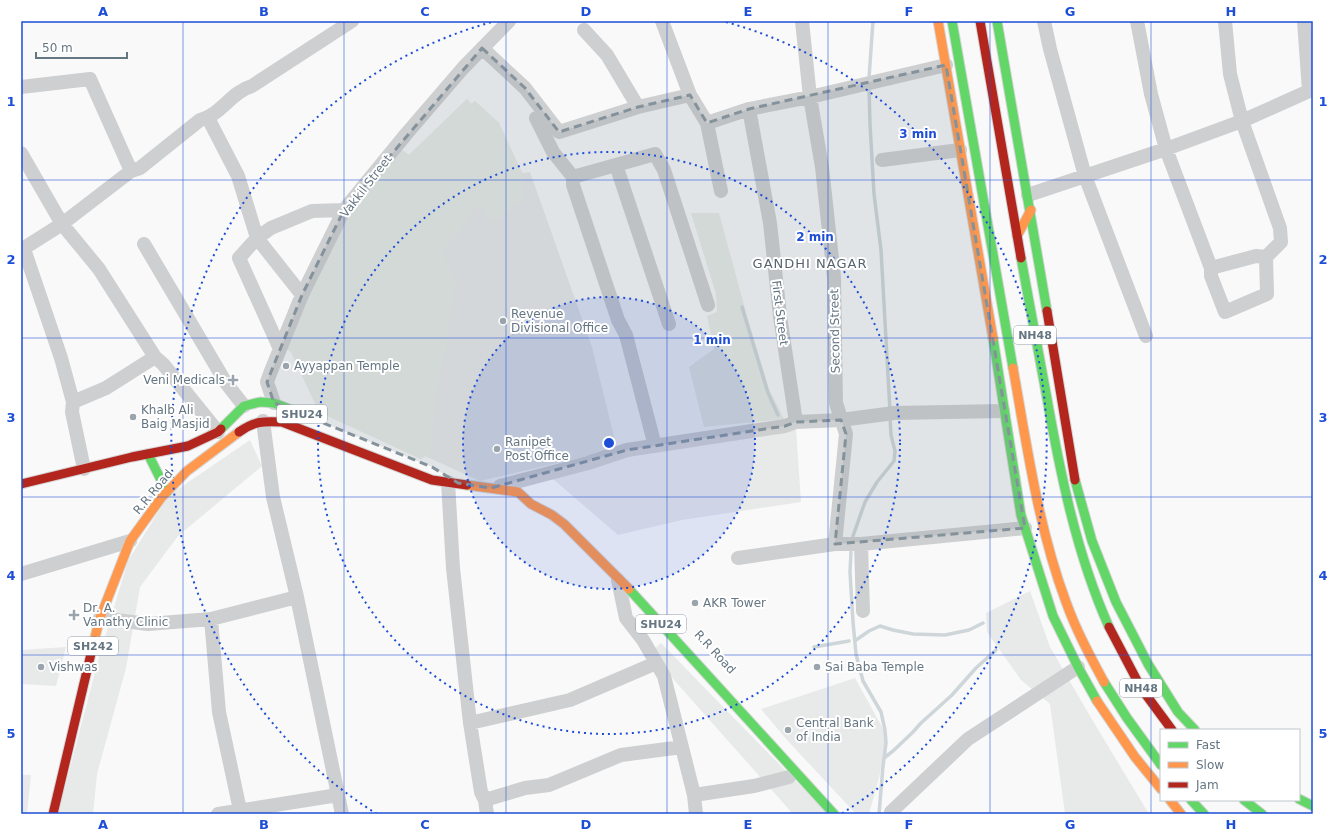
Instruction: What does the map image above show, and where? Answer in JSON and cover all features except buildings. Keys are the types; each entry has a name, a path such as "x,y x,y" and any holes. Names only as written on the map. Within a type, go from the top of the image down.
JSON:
{"main road":[{"path":"938,21 994,346 1003,411 1021,516 1053,616 1078,667 1103,711 1135,757 1160,788"},
{"name":"NH48","path":"952,21 1032,474 1047,540 1073,619 1105,684 1129,721 1160,764"},
{"name":"NH48","path":"980,21 1016,236 1058,458 1083,557 1094,592 1116,642 1142,688 1171,729"},
{"path":"997,21 1031,210 1076,478 1092,541 1116,602 1148,664 1178,712 1195,729"},
{"path":"1016,236 1031,210"},
{"name":"SHU24","path":"244,406 260,402 274,403 317,420"},
{"name":"R.R Road","path":"21,484 188,446 218,432 244,406"},
{"name":"R.R Road","path":"53,814 100,618 130,541 161,498 187,471 245,428 262,421 282,422 433,474 453,483 518,492 530,492"},
{"path":"148,454 167,492"},
{"name":"R.R Road","path":"518,492 531,504 552,515 564,524 620,573 777,738"},
{"path":"553,505 565,513"},
{"name":"R.R Road","path":"620,573 834,814"},
{"path":"1300,800 1313,806"},
{"path":"1171,801 1181,814"},
{"path":"1192,801 1204,814"},
{"path":"1245,801 1262,814"}],"street":[{"path":"84,469 72,412 73,402 61,358 22,250 62,224 131,171 140,168 200,120 208,118 244,88 252,86 352,21"},
{"name":"Vakkil Street","path":"274,403 267,382 302,295 344,210 463,68 509,21"},
{"path":"662,21 690,95 707,122 721,191"},
{"name":"Second Street","path":"802,21 810,97 822,167 834,277 836,403 846,434 836,544"},
{"path":"1044,21 1050,50 1085,176 1146,336"},
{"path":"1137,21 1151,94 1166,149 1211,268 1211,276 1225,312 1267,294 1266,257 1281,242 1280,228 1242,121 1230,74 1226,21"},
{"path":"1028,195 1166,149 1242,121 1309,91 1304,21"},
{"path":"584,30 607,55 638,107"},
{"path":"482,48 525,88 559,132 638,107 690,95"},
{"path":"707,122 749,109 810,97 946,65"},
{"path":"21,87 90,79 131,171"},
{"name":"First Street","path":"749,109 770,223 780,316 796,422"},
{"path":"208,118 238,176 257,238 302,295"},
{"path":"536,118 553,152 573,177 573,185 618,320 626,335 655,446"},
{"path":"882,160 960,150"},
{"path":"21,153 62,224 99,269 155,357 163,364 218,432"},
{"path":"573,177 655,154 664,170 708,305"},
{"path":"616,165 669,324"},
{"path":"280,349 239,258 257,238 271,228 312,211 344,210"},
{"path":"144,244 226,383 244,406"},
{"path":"1211,268 1256,256 1266,257"},
{"path":"73,402 106,388 155,357"},
{"path":"491,488 588,463 627,450 785,426 796,422 841,420 887,413 1003,411"},
{"path":"262,421 273,497 296,597 342,814"},
{"path":"453,483 453,568 470,723 481,792 486,807 525,788 548,785 621,755 682,746"},
{"path":"738,558 836,544 861,544 1025,528"},
{"path":"21,574 130,541"},
{"path":"861,544 863,611"},
{"path":"620,573 626,618 643,640 664,676 694,795 696,814"},
{"path":"100,618 148,624 211,619 296,597"},
{"path":"211,619 219,712 240,810"},
{"path":"470,723 570,700 656,663"},
{"path":"892,814 891,812 968,739 1078,667"},
{"path":"694,795 754,786 789,777"},
{"path":"218,814 338,795"}],"highlighted area":[{"path":"482,48 525,88 559,132 638,107 690,95 707,123 749,109 946,65 1025,528 835,544 846,434 841,420 796,422 785,426 627,450 491,488 458,483 432,467 274,403 267,382 302,295 344,210"}],"shaded area":[{"path":"467,99 471,104 475,101 499,123 522,173 530,172 592,347 617,449 480,481 425,456 421,459 319,412 291,352 282,347 402,150 409,155"},
{"path":"467,99 471,104 475,101 499,123 522,173 524,200 494,222 479,205 443,251 456,284 435,405 432,444 429,458 425,456 421,459 319,412 291,352 282,347 357,198 402,150 409,155"},
{"path":"691,213 719,213 747,316 769,389 784,419 704,427 689,367 714,349 707,316 717,312 716,294"},
{"path":"796,428 801,502 682,520 618,535 553,479 630,453"},
{"path":"250,440 262,466 178,536 140,587 126,668 97,774 93,814 58,814 99,657 128,561 168,496"},
{"path":"1030,591 1050,647 1149,814 1065,814 1050,704 1021,680 987,632 986,613"},
{"path":"661,643 828,814 793,814 674,680 652,651"},
{"name":"Vishwas","path":"66,647 56,686 21,684 21,650"},
{"path":"855,678 887,736 879,778 869,814 856,814 787,740 761,709"},
{"path":"21,775 31,775 27,814 21,814"}],"waterway":[{"path":"869,78 873,21"},
{"path":"869,88 874,194 881,250 890,411"},
{"path":"742,307 768,393 778,415"},
{"path":"853,536 865,502 877,482 894,461 895,451 891,435 890,417"},
{"path":"851,552 850,572 856,654 863,681 881,712 885,730 886,743 879,814"},
{"path":"856,640 869,631 880,626 913,634 945,635 969,630 983,623"},
{"path":"814,647 849,641"},
{"path":"884,758 952,695 976,668 996,650"}],"traffic: fast":[{"path":"952,21 1013,368"},
{"path":"997,21 1047,311"},
{"path":"1021,258 1057,452 1070,512 1087,570 1109,627"},
{"path":"993,338 1021,515 1053,616 1078,667 1097,701"},
{"path":"221,429 244,406 260,402 274,403 312,418"},
{"path":"148,454 167,492"},
{"path":"1075,480 1092,541 1116,602 1148,664 1178,712 1194,729"},
{"path":"629,589 834,814"},
{"path":"1104,682 1127,718 1160,764"},
{"path":"1300,800 1313,806"},
{"path":"1192,801 1204,814"},
{"path":"1245,801 1262,814"}],"traffic: slow":[{"path":"938,21 993,338"},
{"path":"1017,236 1031,210"},
{"path":"1013,368 1034,486 1056,574 1070,612 1104,682"},
{"path":"94,641 100,618 130,541 161,498 187,471 239,432"},
{"path":"467,485 518,492 531,504 552,515 564,524 629,589"},
{"path":"1097,701 1135,757 1160,788"},
{"path":"1171,801 1181,814"}],"traffic: jam":[{"path":"980,21 1021,258"},
{"path":"1047,311 1075,480"},
{"path":"239,432 244,428 259,422 282,422 432,480 467,485"},
{"path":"21,484 132,457 188,446 218,432 221,429"},
{"path":"1109,627 1141,688 1171,729"},
{"path":"53,814 94,641"}],"place":[{"name":"Revenue Divisional Office","path":"503,321"},
{"name":"Ayyappan Temple","path":"286,366"},
{"name":"Veni Medicals","path":"233,380"},
{"name":"Khalb Ali Baig Masjid","path":"133,417"},
{"name":"Ranipet Post Office","path":"497,449"},
{"name":"AKR Tower","path":"695,603"},
{"name":"Dr. A. Vanathy Clinic","path":"74,615"},
{"name":"Vishwas","path":"41,667"},
{"name":"Sai Baba Temple","path":"817,667"},
{"name":"Central Bank of India","path":"788,730"}],"district":[{"name":"GANDHI NAGAR","path":"810,263"}]}
